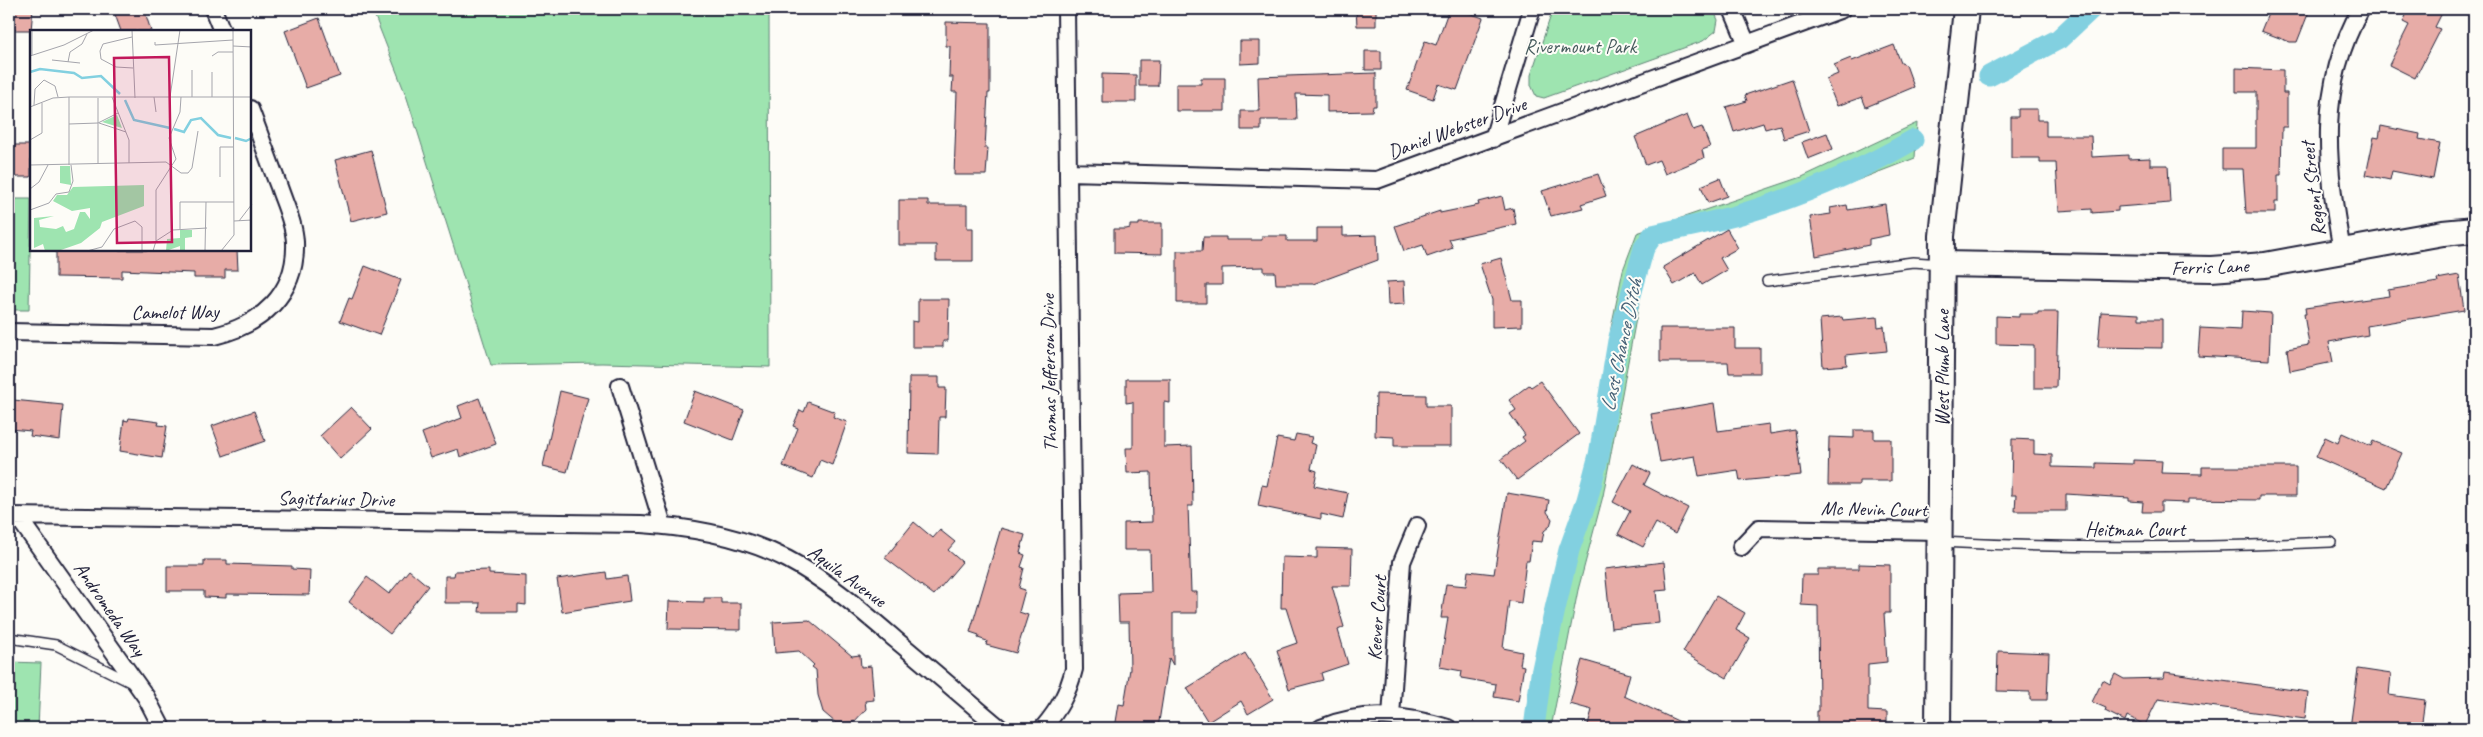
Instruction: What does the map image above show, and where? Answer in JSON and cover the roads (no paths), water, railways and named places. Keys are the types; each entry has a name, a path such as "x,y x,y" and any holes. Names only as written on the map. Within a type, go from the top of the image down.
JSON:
{"main road":[{"name":"West Plumb Lane","path":"1938,728 1942,264 1948,171 1966,9"},
{"name":"Ferris Lane","path":"1942,264 2211,269 2265,265 2442,233 2474,230"}],"street":[{"path":"213,9 222,30"},
{"name":"Thomas Jefferson Drive","path":"1043,728 1059,708 1068,690 1074,669 1066,9"},
{"path":"1492,139 1532,9"},
{"path":"1732,9 1747,44"},
{"name":"Daniel Webster Drive","path":"1068,172 1377,180 1842,9"},
{"name":"Regent Street","path":"2342,251 2328,166 2328,129 2332,92 2342,54 2361,9"},
{"name":"Camelot Way","path":"9,332 214,336 240,329 253,323 268,311 280,296 289,279 294,261 295,241 291,220 251,112"},
{"path":"620,386 663,525"},
{"name":"Sagittarius Drive","path":"14,516 663,525"},
{"name":"Andromeda Way","path":"14,516 137,685 162,728"},
{"name":"Aquila Avenue","path":"663,525 706,531 746,542 786,559 818,577 850,600 1000,728"},
{"name":"Keever Court","path":"1391,716 1402,562 1417,526"},
{"name":"Mc Nevin Court","path":"1741,547 1759,528 1940,536"},
{"path":"1321,728 1362,717 1391,716 1422,720 1448,728"}],"lane":[{"path":"1767,281 1914,262 1942,264"},
{"name":"Heitman Court","path":"1940,536 2020,546 2160,547 2331,542"},
{"path":"9,638 56,645 137,685"}],"waterway":[{"name":"Last Chance Ditch","path":"1989,76 2059,39 2091,9"},
{"name":"Last Chance Ditch","path":"1534,728 1541,674 1555,609 1569,550 1587,500 1599,455 1618,341 1644,248 1653,235 1727,218 1783,200 1850,173 1913,140"}],"park label":[{"name":"Rivermount Park","path":"1580,46"}]}
